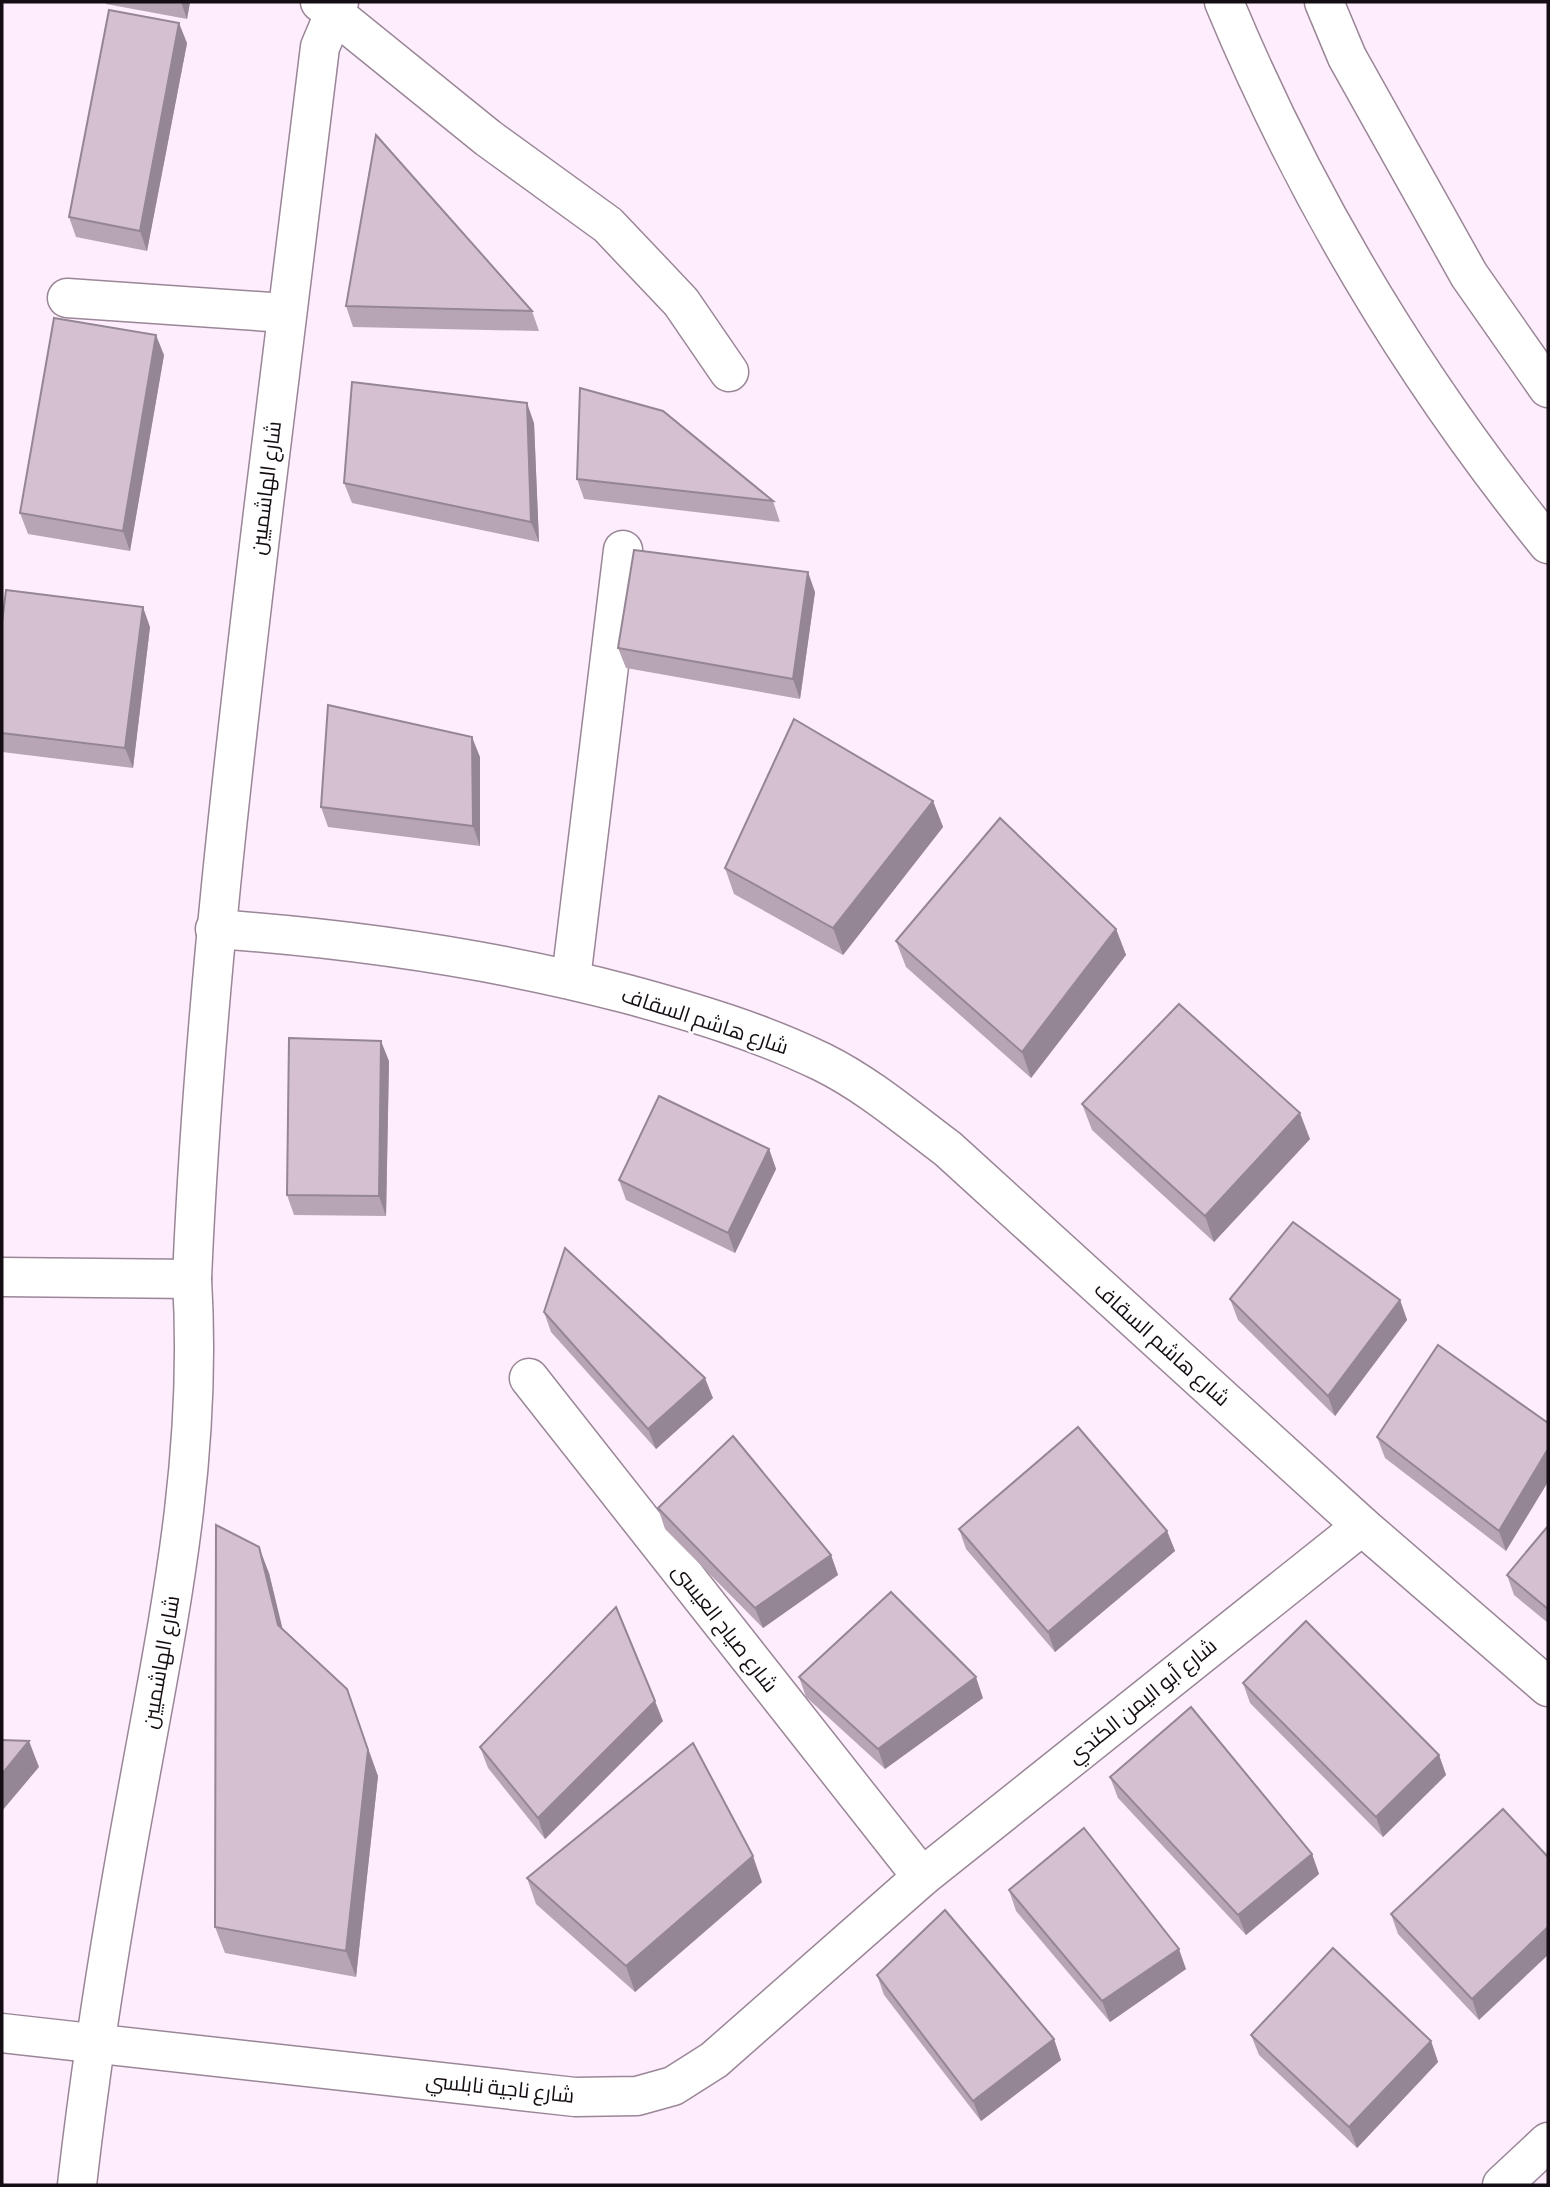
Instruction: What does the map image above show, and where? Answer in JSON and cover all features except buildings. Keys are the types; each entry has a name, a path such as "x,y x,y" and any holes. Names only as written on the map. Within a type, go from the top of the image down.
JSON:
{"main road":[{"path":"1224,2 1259,85 1339,237 1435,393 1548,544"},
{"path":"1324,2 1347,57 1462,264 1548,388"},
{"path":"325,4 488,138 608,225 681,302 729,372"},
{"name":"شارع الهاشميين","path":"215,929 285,313 325,4"},
{"path":"67,298 285,313"},
{"path":"571,979 623,550"},
{"path":"2,1277 192,1279 198,1148 215,929"},
{"name":"شارع هاشم السقاف","path":"215,929 394,945 571,979 687,1010 757,1034 824,1063 884,1101 948,1149 1362,1526 1548,1687"},
{"name":"شارع الهاشميين","path":"77,2185 93,2042 188,1496 195,1395 192,1279"},
{"name":"شارع صياح العيسى","path":"529,1378 922,1877"},
{"name":"شارع أبو اليمن الكندي","path":"922,1877 1362,1526"},
{"name":"شارع ناجية نابلسي","path":"2,2033 543,2094 606,2098 637,2096 673,2086 713,2060 922,1877"},
{"path":"1502,2185 1542,2159"}]}
